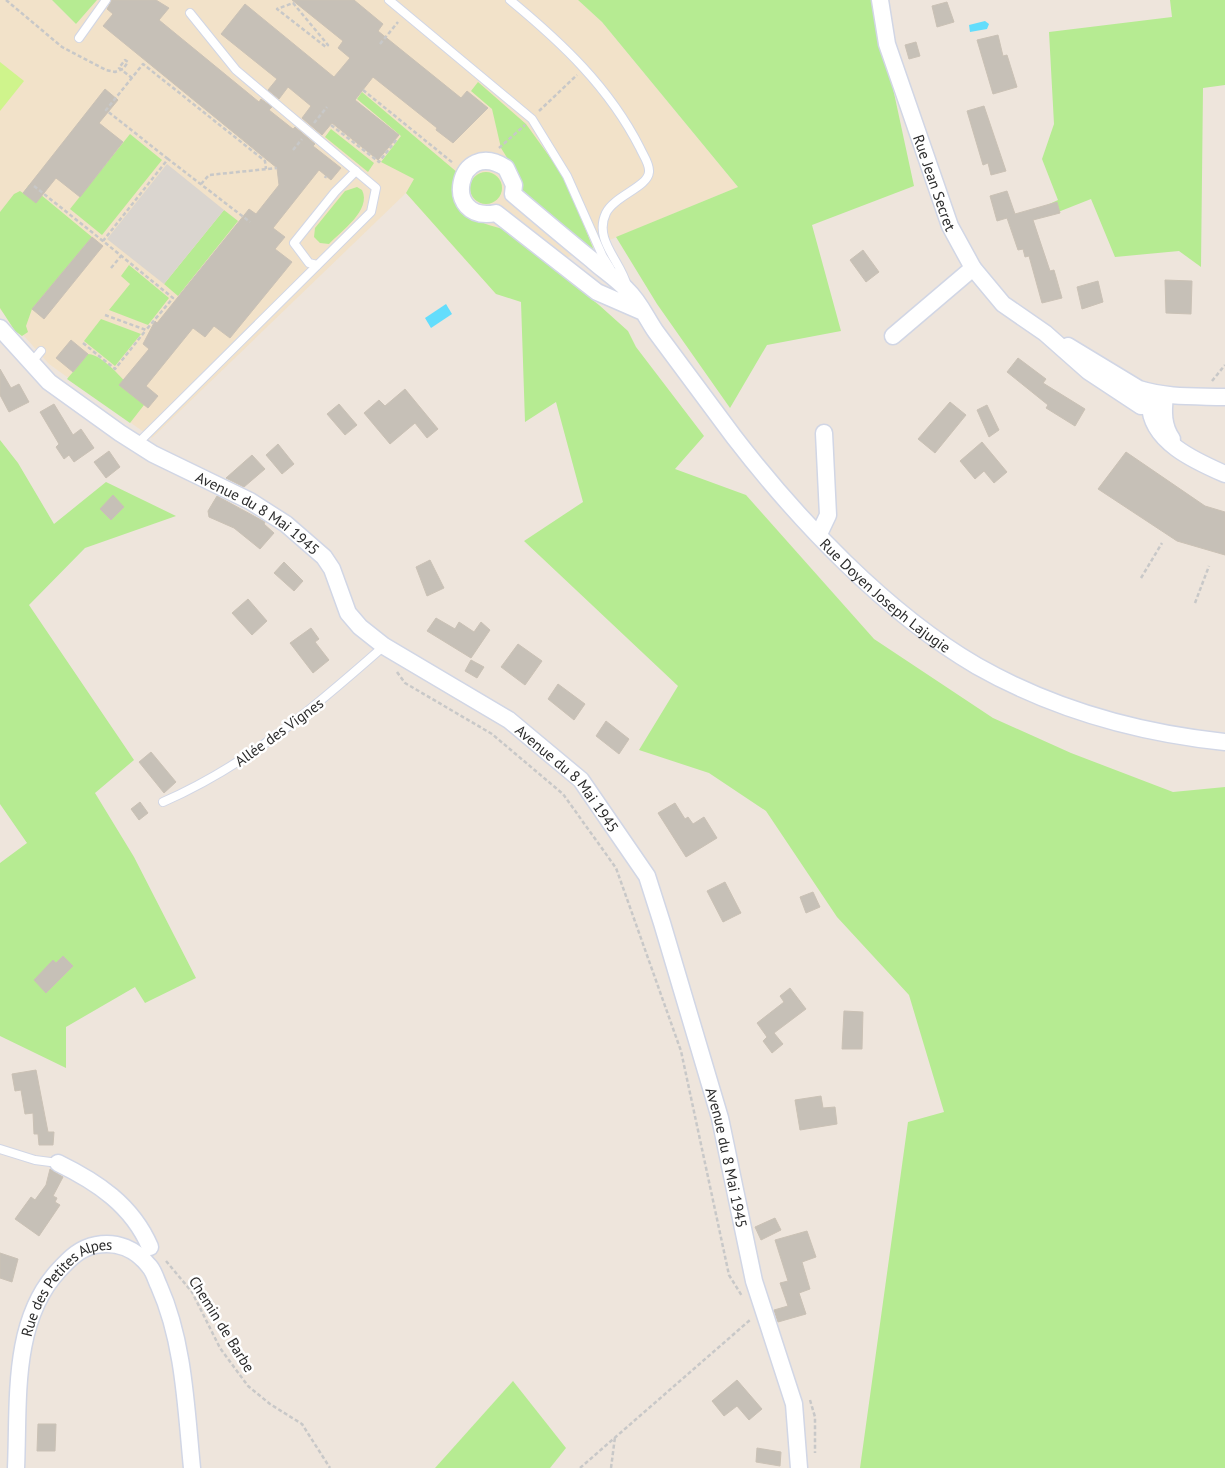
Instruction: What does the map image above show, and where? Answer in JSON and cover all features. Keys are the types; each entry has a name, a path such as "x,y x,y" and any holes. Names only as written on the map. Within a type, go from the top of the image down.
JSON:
{"street":[{"name":"Rue Jean Secret","path":"880,0 890,54 950,226 973,268 1004,304 1045,334 1095,360 1157,400 1208,396 1225,397"},
{"name":"Rue Doyen Joseph Lajugie","path":"465,173 479,162 489,161 506,168 511,176 513,194 628,290 735,438 789,502 891,604 942,643 986,670 1049,700 1086,714 1165,734 1225,742"},
{"path":"465,173 460,189 466,204 472,210 488,214 496,213 597,292 643,312"},
{"path":"893,336 973,268"},
{"name":"Avenue du 8 Mai 1945","path":"0,328 36,357 49,382 72,400 153,454 257,504 310,542 332,569 348,613 360,627 384,646 509,720 581,780 647,876 709,1074 754,1281 794,1404 799,1468"},
{"path":"1157,400 1163,409 1166,431 1179,449 1201,464 1225,474"},
{"path":"819,534 828,515 824,433"},
{"path":"58,1164 90,1179 119,1202 144,1233 150,1247"},
{"name":"Rue des Petites Alpes","path":"16,1468 22,1351 29,1318 53,1276 70,1258 86,1247 105,1244 122,1246 135,1253 150,1267 167,1304 177,1340 192,1468"}],"lane":[{"path":"79,38 106,0"},
{"path":"389,0 532,119 567,176 603,257 628,290"},
{"path":"510,0 585,68 627,124 648,165 650,173 645,181 613,203 603,223 603,236 610,253 624,275 628,290"},
{"path":"138,443 371,212 376,188 236,70 190,13"},
{"path":"317,265 308,263 294,243 335,192 356,172"},
{"name":"Allée des Vignes","path":"163,802 194,788 243,761 314,708 384,646"},
{"path":"0,1149 35,1160 58,1164"}],"path":[{"path":"6,0 62,47 106,70 115,72 123,69 128,62 125,60 119,68 126,74 132,78"},
{"path":"293,3 325,44 328,45 326,47 277,9 293,3"},
{"path":"380,44 394,26"},
{"path":"250,222 106,110 143,64 265,161 266,169"},
{"path":"501,148 585,68"},
{"path":"363,90 465,173"},
{"path":"313,125 327,107"},
{"path":"331,125 379,162 398,139"},
{"path":"293,150 304,136"},
{"path":"103,241 168,159"},
{"path":"201,185 209,175 277,168"},
{"path":"34,186 174,298 115,369 82,343"},
{"path":"111,268 121,256"},
{"path":"105,315 146,330"},
{"path":"1208,396 1209,384 1225,365"},
{"path":"1141,578 1162,543"},
{"path":"1195,603 1209,566"},
{"path":"384,646 382,650 384,656 405,683 492,734 562,794 616,868 681,1051 729,1275 741,1296 762,1309 580,1468"},
{"name":"Chemin de Barbe","path":"150,1247 165,1260 192,1292 220,1348 248,1386 270,1404 302,1424 330,1468"},
{"path":"611,1468 615,1438"}],"shaded area":[{"path":"0,0 52,0 76,24 97,0 578,0 602,22 738,187 532,272 496,294 406,193 152,438 49,364 0,309"},
{"path":"167,164 224,210 164,284 107,239"}],"green space":[{"path":"52,0 97,0 76,24"},
{"path":"578,0 874,0 914,186 812,225 841,331 767,345 730,408 657,304 616,237 738,187 602,22"},
{"path":"1170,0 1225,0 1225,85 1203,88 1201,267 1179,251 1115,257 1091,199 1048,216 1045,206 1058,200 1042,159 1054,124 1049,32 1172,17"},
{"path":"0,62 24,81 0,111"},
{"path":"478,82 526,124 565,178 595,253 522,191 516,172 501,148 492,109 471,91"},
{"path":"362,92 458,173 454,185 455,196 458,205 464,212 472,218 503,229 599,305 628,331 636,347 704,436 675,469 746,495 874,639 993,718 1071,753 1173,792 1225,787 1225,1468 860,1468 908,1122 944,1112 909,995 837,917 766,811 709,773 639,750 678,686 524,541 583,502 556,402 525,422 521,302 496,294 406,193 414,179 381,162 401,136 357,99"},
{"path":"331,129 374,163 368,172 325,137"},
{"path":"130,134 162,160 102,235 70,209"},
{"path":"486,172 492,173 497,177 501,182 501,194 497,199 492,203 486,204 480,203 475,199 471,194 470,188 471,182 475,177 480,173"},
{"path":"29,185 92,237 32,309 26,326 28,332 22,336 15,331 0,308 0,212 14,194 20,191 23,193"},
{"path":"357,187 362,190 364,198 363,205 354,220 329,244 320,243 314,237 315,228 345,191"},
{"path":"224,210 238,221 178,296 164,284"},
{"path":"129,265 169,298 148,325 109,310 130,284 121,276"},
{"path":"101,319 141,334 115,366 84,341"},
{"path":"88,354 103,360 111,367 144,405 130,423 67,379"},
{"path":"0,440 18,463 54,524 106,482 176,516 85,548 29,605 134,760 95,793 134,857 196,978 145,1003 135,987 66,1027 66,1068 0,1036 0,863 27,843 0,804"},
{"path":"513,1381 566,1448 550,1468 435,1468"}],"water":[{"path":"985,21 989,24 987,29 970,32 969,25"},
{"path":"446,304 452,314 431,328 425,318"}],"building":[{"path":"112,0 156,0 169,8 159,20 259,102 261,99 272,107 269,110 293,129 295,127 315,144 313,146 341,168 331,180 319,170 273,228 285,237 275,249 292,262 284,272 230,338 214,326 205,337 193,328 146,386 158,396 148,408 119,385 149,349 143,344 155,321 157,323 249,209 256,214 279,185 277,168 103,26 113,14 107,9"},
{"path":"292,0 354,0 383,24 378,31 461,98 467,91 488,108 453,143 373,77 355,100 399,135 378,160 332,123 322,135 302,118 311,106 288,87 279,99 268,90 277,79 221,34 245,4 334,77 350,58 338,48 343,41"},
{"path":"947,2 954,22 937,27 932,6"},
{"path":"998,35 1003,56 1007,55 1017,87 993,94 977,40"},
{"path":"916,42 920,56 909,59 905,45"},
{"path":"105,89 118,100 99,123 123,142 80,197 56,178 36,203 23,193"},
{"path":"984,106 1006,171 991,175 988,163 983,165 967,111"},
{"path":"1007,191 1015,214 1057,202 1060,213 1033,220 1050,271 1054,270 1062,298 1042,303 1029,256 1025,257 1023,249 1018,250 1007,218 997,221 990,196"},
{"path":"92,237 103,246 44,319 32,309"},
{"path":"863,250 879,272 866,282 850,260"},
{"path":"1165,280 1192,281 1191,314 1166,313"},
{"path":"1098,281 1103,302 1082,309 1077,287"},
{"path":"71,340 88,354 73,372 56,358"},
{"path":"1018,358 1046,379 1043,383 1085,409 1075,426 1046,408 1048,405 1007,372"},
{"path":"0,369 11,388 19,384 29,402 9,412 0,395"},
{"path":"405,389 438,429 427,438 415,423 390,444 364,413 379,400 385,406"},
{"path":"950,402 966,415 935,453 918,439"},
{"path":"54,404 73,435 81,429 94,448 74,462 69,455 64,459 56,447 59,444 40,412"},
{"path":"339,404 357,425 345,435 327,414"},
{"path":"987,405 999,430 989,437 977,410"},
{"path":"982,442 1007,472 994,483 984,471 975,479 960,461"},
{"path":"278,444 294,464 282,474 266,455"},
{"path":"109,451 120,467 106,478 94,462"},
{"path":"1126,452 1205,506 1225,512 1225,555 1177,541 1098,489"},
{"path":"252,455 265,469 244,487 226,478"},
{"path":"113,495 124,507 111,520 100,509"},
{"path":"217,496 265,522 264,524 274,533 260,549 234,528 209,517 208,511"},
{"path":"430,560 444,588 427,596 416,567"},
{"path":"284,562 303,581 294,591 274,573"},
{"path":"248,599 267,621 252,635 232,613"},
{"path":"436,618 455,629 459,622 474,632 481,622 490,630 471,658 427,631"},
{"path":"311,628 319,639 315,642 329,660 313,673 290,643"},
{"path":"518,644 542,661 525,685 501,667"},
{"path":"471,660 484,667 477,678 465,671"},
{"path":"558,684 585,704 574,720 548,699"},
{"path":"606,721 629,739 619,754 596,736"},
{"path":"151,752 176,782 164,793 139,762"},
{"path":"140,802 148,813 139,820 131,809"},
{"path":"675,803 685,819 688,817 693,824 704,817 717,838 686,857 658,813"},
{"path":"725,882 741,913 723,922 707,891"},
{"path":"813,892 820,907 806,913 800,897"},
{"path":"63,956 73,966 46,993 34,980 53,960 56,963"},
{"path":"790,988 806,1009 774,1033 783,1044 772,1053 763,1041 767,1037 757,1023 784,1002 780,996"},
{"path":"844,1011 863,1012 862,1049 842,1049"},
{"path":"36,1070 48,1132 54,1132 53,1145 39,1145 38,1134 34,1134 33,1113 25,1114 21,1090 15,1091 12,1074"},
{"path":"821,1096 823,1108 835,1107 837,1124 800,1130 795,1100"},
{"path":"50,1169 63,1177 53,1196 57,1198 55,1202 60,1205 39,1236 15,1219 31,1197 35,1200 46,1185"},
{"path":"775,1218 781,1230 761,1240 755,1227"},
{"path":"807,1231 816,1257 802,1262 810,1289 799,1293 806,1314 778,1322 774,1310 788,1306 780,1283 788,1281 775,1240"},
{"path":"0,1253 18,1259 12,1282 0,1278"},
{"path":"737,1380 762,1409 749,1420 737,1406 724,1416 712,1401"},
{"path":"38,1424 56,1424 55,1451 37,1451"},
{"path":"757,1448 781,1452 780,1466 756,1462"}]}
